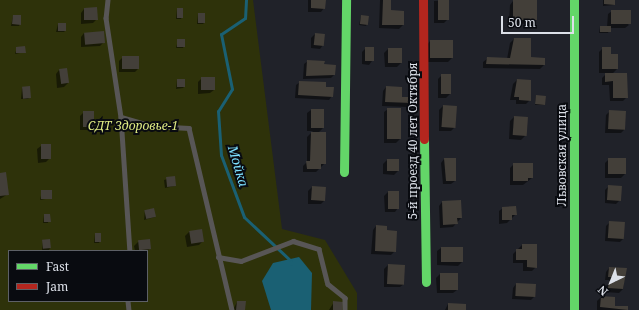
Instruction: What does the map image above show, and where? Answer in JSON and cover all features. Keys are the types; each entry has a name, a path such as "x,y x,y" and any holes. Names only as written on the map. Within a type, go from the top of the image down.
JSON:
{"street":[{"path":"344,172 346,0"},
{"name":"5-й проезд 40 лет Октября","path":"424,0 426,282"},
{"name":"Львовская улица","path":"574,0 574,310"}],"lane":[{"path":"108,0 106,18 121,117 130,250"},
{"path":"121,117 153,126 189,128 218,256 232,310"},
{"path":"218,256 241,261 293,241 319,249 328,284 345,298 344,310"}],"green space":[{"name":"СДТ Здоровье-1","path":"0,0 253,0 282,229 325,240 357,293 357,310 0,310"}],"water":[{"path":"299,257 312,273 311,310 271,310 262,281 273,263"}],"building":[{"path":"311,0 326,0 325,9 311,8"},
{"path":"383,0 391,0 391,10 404,11 404,25 382,25"},
{"path":"438,0 449,0 449,20 438,20"},
{"path":"513,0 537,0 537,20 513,20"},
{"path":"604,0 615,0 615,5 604,4"},
{"path":"97,7 98,20 84,20 84,8"},
{"path":"177,8 183,8 183,18 177,18"},
{"path":"611,10 631,10 631,24 611,24"},
{"path":"198,13 205,13 205,23 198,23"},
{"path":"13,15 21,15 21,25 12,24"},
{"path":"361,15 369,16 368,25 360,24"},
{"path":"58,23 66,23 66,31 58,31"},
{"path":"600,26 611,26 611,32 600,32"},
{"path":"104,31 105,43 85,45 84,33"},
{"path":"315,33 325,34 324,46 314,45"},
{"path":"514,38 531,38 531,57 545,58 545,65 486,64 487,57 510,58"},
{"path":"177,39 185,39 185,47 177,47"},
{"path":"430,40 453,40 453,58 430,58"},
{"path":"25,46 26,53 16,53 16,47"},
{"path":"365,47 374,47 374,61 365,61"},
{"path":"602,47 611,47 611,54 618,54 618,69 602,69"},
{"path":"388,48 402,48 402,63 388,63"},
{"path":"122,56 139,56 139,69 122,69"},
{"path":"307,60 325,61 324,64 336,65 335,75 306,76"},
{"path":"67,68 69,83 61,84 59,69"},
{"path":"605,73 627,73 628,98 613,98 613,81 605,82"},
{"path":"441,74 451,74 451,94 441,94"},
{"path":"201,77 215,77 215,90 201,90"},
{"path":"177,79 185,79 185,87 177,87"},
{"path":"517,79 531,80 531,101 519,100 519,97 514,97"},
{"path":"299,81 326,82 326,87 334,87 333,97 298,95"},
{"path":"30,86 31,98 23,99 22,87"},
{"path":"386,86 402,87 402,97 412,97 412,103 385,102"},
{"path":"536,95 546,96 545,105 535,104"},
{"path":"443,105 457,106 455,128 441,127"},
{"path":"387,108 401,108 401,139 387,139"},
{"path":"311,109 324,109 324,128 311,128"},
{"path":"609,110 626,111 625,130 608,129"},
{"path":"83,111 94,111 94,127 83,127"},
{"path":"514,116 528,117 527,136 513,135"},
{"path":"311,132 326,132 326,164 321,164 321,169 307,169 306,161 310,161"},
{"path":"41,144 51,144 51,159 41,159"},
{"path":"444,158 456,158 456,181 446,181"},
{"path":"608,158 626,158 626,174 608,174"},
{"path":"387,159 399,159 399,171 387,171"},
{"path":"513,163 533,163 533,178 528,178 528,181 513,181"},
{"path":"6,172 9,195 0,196 0,173"},
{"path":"175,176 176,186 167,187 166,177"},
{"path":"608,185 622,186 621,201 607,200"},
{"path":"312,186 326,187 325,201 311,200"},
{"path":"41,190 52,190 52,199 41,199"},
{"path":"388,191 399,191 399,209 388,209"},
{"path":"461,200 462,218 457,218 458,224 443,225 442,201"},
{"path":"516,206 517,215 512,215 512,220 502,220 502,207"},
{"path":"154,208 156,217 146,219 144,210"},
{"path":"44,214 50,214 51,222 44,222"},
{"path":"609,221 625,222 624,239 608,238"},
{"path":"376,225 387,226 387,230 397,231 396,252 375,251"},
{"path":"202,229 204,242 191,244 189,231"},
{"path":"95,233 101,233 101,242 95,242"},
{"path":"50,239 51,248 43,249 42,240"},
{"path":"150,239 151,249 139,250 138,240"},
{"path":"522,244 537,244 537,268 527,267 527,260 516,260 516,249 522,249"},
{"path":"441,247 463,247 463,262 441,262"},
{"path":"388,264 405,265 404,285 387,284"},
{"path":"609,267 627,268 623,289 608,288 609,281 616,282 616,277 608,277"},
{"path":"440,273 458,273 458,290 440,290"},
{"path":"516,283 536,284 535,297 515,296"},
{"path":"601,296 615,297 615,306 628,306 628,310 600,307"},
{"path":"237,301 246,301 245,310 236,310"},
{"path":"333,301 343,302 342,310 333,310"},
{"path":"448,303 466,304 466,310 448,310"}],"waterway":[{"name":"Мойка","path":"246,0 245,18 221,34 232,89 218,111 221,155 244,217 291,261 291,264"}],"traffic: fast":[{"path":"344,172 346,0"},
{"path":"574,0 574,310"},
{"path":"424,139 426,282"}],"traffic: jam":[{"path":"423,0 424,139"}]}
